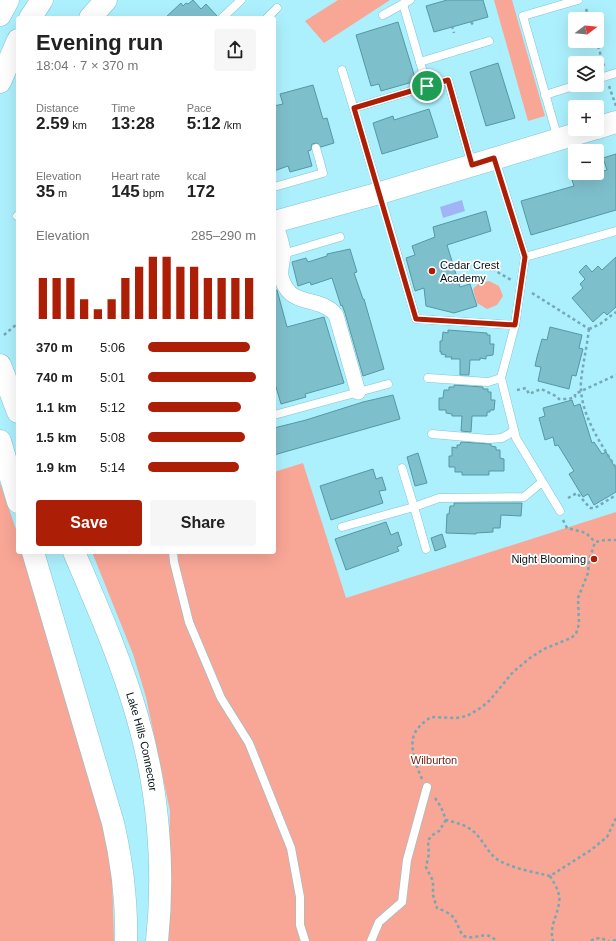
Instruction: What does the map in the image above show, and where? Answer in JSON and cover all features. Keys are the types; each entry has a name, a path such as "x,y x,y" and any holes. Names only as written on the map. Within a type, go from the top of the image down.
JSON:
{"main road":[{"path":"0,15 8,0"},
{"path":"31,16 42,0"},
{"path":"92,16 106,0"},
{"path":"0,82 16,45"},
{"path":"604,126 616,122"},
{"path":"276,220 380,193 571,136"},
{"path":"0,365 16,407"},
{"path":"0,441 16,495"},
{"path":"34,554 113,823 120,855 124,885 127,921 126,941"},
{"name":"Lake Hills Connector","path":"75,554 120,665 138,717 149,767 159,848 160,882 157,941"}],"street":[{"path":"276,228 283,254 280,269 282,280 286,289 293,296 331,309 336,316 358,392"}],"lane":[{"path":"224,16 241,0"},
{"path":"558,140 523,16 578,0"},
{"path":"383,15 406,2 427,86"},
{"path":"269,16 277,8"},
{"path":"420,62 489,41"},
{"path":"342,70 380,193 416,319 515,325"},
{"path":"604,77 616,73"},
{"path":"354,108 448,80 472,165"},
{"path":"545,95 568,88"},
{"path":"276,186 323,173 316,148"},
{"path":"494,158 525,257 515,325 501,378 516,438 560,511"},
{"path":"525,257 616,231"},
{"path":"283,254 340,237"},
{"path":"428,378 488,382 501,378"},
{"path":"276,414 388,384"},
{"path":"432,434 489,439 502,438 514,432"},
{"path":"402,468 426,549"},
{"path":"342,527 414,507 439,498 524,497 542,482"},
{"path":"173,554 189,622 221,698 249,743 291,848 300,897 300,925 305,941"},
{"path":"371,941 379,922 402,902 407,860 427,787"}],"path":[{"path":"586,8 587,12"},
{"path":"471,22 474,26"},
{"path":"452,26 454,33"},
{"path":"609,85 616,107"},
{"path":"482,264 513,281"},
{"path":"532,293 589,329"},
{"path":"589,329 600,324 616,312"},
{"path":"4,335 16,325"},
{"path":"589,329 581,382 586,411 591,426 616,468"},
{"path":"517,390 526,388 529,394 541,389 563,400 575,397 575,394 582,390 616,375"},
{"path":"568,498 578,493 590,508 595,508 616,495"},
{"path":"560,511 567,528 586,533 595,542"},
{"path":"595,542 616,540"},
{"path":"446,820 441,807 427,787 418,770 412,743 413,736 419,727 431,717 467,716 482,707 490,700 513,672 530,658 544,649 571,638 576,634 579,624 578,598 588,573 589,561 595,542"},
{"path":"550,876 591,850 607,837 616,818"},
{"path":"446,820 466,825 477,835 489,852 499,861 550,876 558,890 560,902 552,923 551,934 553,941"},
{"path":"446,820 439,831 431,836 428,841 429,854 426,867 433,881 433,895 437,908 453,916 463,936 470,939 488,935 496,941"},
{"path":"592,941 593,939 599,938 609,941"}],"green space":[{"path":"338,0 390,0 324,43 305,21"},
{"path":"494,0 512,0 545,116 528,121"},
{"path":"489,281 499,286 503,296 497,305 487,309 477,303 473,289 479,283"},
{"name":"Wilburton","path":"303,463 346,598 616,512 616,941 164,941 167,909 170,811 146,697 133,654 93,554 276,554 276,471"},
{"path":"0,483 16,529 16,554 24,554 104,827 112,872 114,941 0,941"}],"water":[{"path":"462,200 465,211 443,218 440,207"}],"building":[{"path":"193,0 201,9 206,4 217,16 167,16 181,3 183,6 186,3 188,4"},
{"path":"447,0 483,0 488,17 434,32 426,6"},
{"path":"398,22 416,81 381,91 379,84 371,86 356,35"},
{"path":"498,63 515,118 486,126 470,72"},
{"path":"313,85 323,119 327,118 334,143 321,147 317,143 312,144 311,150 308,151 312,166 290,172 288,166 276,170 276,106 283,104 280,94"},
{"path":"429,109 438,137 382,154 373,123 393,116 394,120"},
{"path":"616,154 616,210 531,235 521,201 574,186 572,180 604,180 604,171 607,170 604,158"},
{"name":"Cedar Crest Academy","path":"486,211 491,231 447,245 460,287 470,284 477,306 454,313 426,306 424,288 415,291 406,258 415,255 412,246 435,237 433,227"},
{"path":"350,249 357,272 354,273 364,299 384,369 363,376 345,313 342,305 341,306 332,278 311,285 310,282 298,286 292,262 306,258 308,262 327,256 327,254"},
{"path":"616,257 616,307 607,315 604,312 593,322 572,298 583,288 580,284 585,279 579,272 586,265 592,272 598,266 602,270"},
{"path":"276,290 287,327 324,317 344,383 305,394 306,397 281,404 276,387"},
{"path":"550,327 582,335 579,348 583,349 576,376 572,375 569,389 538,381 541,367 535,366 537,357 542,339 547,340"},
{"path":"448,330 487,333 487,335 490,335 490,344 494,344 493,355 486,356 486,359 480,358 480,360 470,360 469,375 460,375 460,359 445,357 446,355 441,354 442,352 440,352 440,341 442,341 443,332 448,333"},
{"path":"454,385 483,387 483,389 488,389 488,392 491,392 491,400 495,400 494,410 487,412 487,416 472,416 471,432 461,431 462,416 452,416 452,414 446,413 446,410 439,410 439,398 443,398 444,390 449,390 449,387 454,387"},
{"path":"393,395 400,419 276,454 276,428 306,420 363,402"},
{"path":"572,400 574,406 580,404 592,443 594,442 602,454 606,452 616,469 616,492 594,505 588,494 583,497 578,489 569,474 574,471 558,445 555,446 553,437 545,440 539,418 545,416 543,408"},
{"path":"461,442 491,444 491,446 496,447 496,450 500,450 500,458 504,459 504,471 489,471 489,475 462,475 462,472 455,472 455,467 449,467 449,456 452,456 452,447 457,448 457,445 460,445"},
{"path":"418,453 427,483 415,486 407,457"},
{"path":"373,469 376,479 382,477 386,490 379,491 383,503 331,520 320,486"},
{"path":"454,503 522,503 521,516 501,515 500,528 493,528 493,532 476,534 446,533 447,514 449,514 450,506 454,506"},
{"path":"386,522 391,535 398,532 402,545 397,547 399,551 346,570 335,539"},
{"path":"442,534 446,547 435,551 431,538"}],"place":[{"name":"Cedar Crest Academy","path":"432,271"},
{"name":"Night Blooming","path":"594,559"}],"route":[{"path":"448,80 472,165 494,158 525,257 515,325 416,319 354,108 427,86 448,80"}]}
